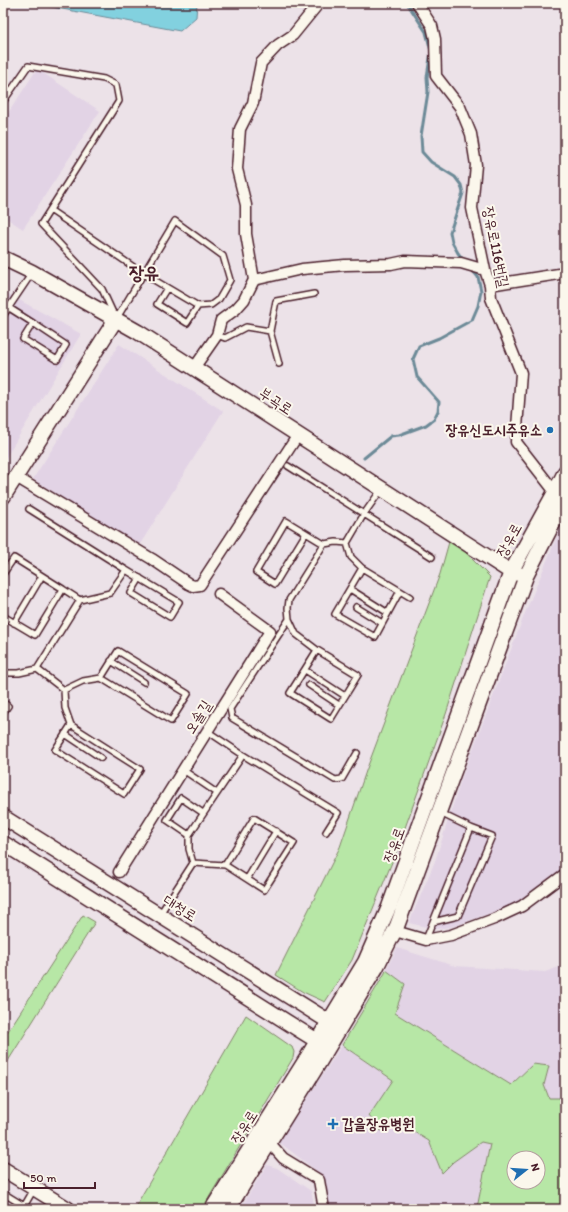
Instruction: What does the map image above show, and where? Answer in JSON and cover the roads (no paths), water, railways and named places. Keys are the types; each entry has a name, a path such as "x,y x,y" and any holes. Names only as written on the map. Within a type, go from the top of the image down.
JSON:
{"main road":[{"name":"부곡로","path":"3,258 32,272 138,332 511,572 526,576"},
{"path":"3,497 116,319"},
{"name":"장유로","path":"334,1025 376,968 395,931 526,576 562,501 565,472"},
{"name":"장유로","path":"228,1209 269,1142 334,1025 365,962 389,908 511,572 562,501"},
{"name":"대청로","path":"3,817 334,1025"},
{"path":"3,843 323,1044"},
{"name":"장유로","path":"212,1209 323,1044"},
{"path":"3,1169 68,1209"}],"street":[{"path":"194,368 217,335 221,320 236,309 244,300 254,280 246,234 246,206 237,169 240,129 253,103 261,64 278,45 292,35 319,3"},
{"name":"장유로116번길","path":"417,3 432,26 435,39 436,76 460,107 471,134 476,165 472,208 485,270 490,285 491,298 521,373 516,442 562,501"},
{"path":"254,280 302,269 345,265 391,264 406,261 461,264 485,270"},
{"path":"490,285 565,273"},
{"path":"16,477 152,559 189,584 193,586 200,585 298,435"},
{"name":"오솔길","path":"119,872 270,631 219,594"},
{"path":"395,931 426,940 451,935 494,919 522,906 565,874"},
{"path":"269,1142 283,1158 319,1180 324,1209"}],"lane":[{"path":"3,102 28,66 104,78 116,85 119,101 41,224 102,289 116,319"},
{"path":"50,210 144,274 198,306 211,304 219,299 230,280 223,256 175,222 144,274 116,319"},
{"path":"3,316 32,272"},
{"path":"167,288 157,304 187,322 198,306"},
{"path":"279,364 270,331 276,301 314,294"},
{"path":"3,304 8,308 33,323 66,345 57,360 24,339 33,323"},
{"path":"217,335 225,338 246,327 270,331"},
{"path":"288,466 432,557"},
{"path":"347,543 364,514 382,489"},
{"path":"29,509 179,602 170,617 131,593 140,578"},
{"path":"306,533 276,584 256,572 286,522 306,533 324,544 336,542 347,543"},
{"path":"347,543 352,557 362,568 410,597"},
{"path":"317,650 290,693 331,719 358,675 317,650 296,634 289,619 288,608 289,600 324,544"},
{"path":"3,574 14,558 80,600"},
{"path":"362,568 335,614 375,637 400,591"},
{"path":"3,673 19,673 37,669 80,600 110,593 126,570"},
{"path":"14,623 42,576"},
{"path":"3,616 35,635 63,589"},
{"path":"350,589 388,613"},
{"path":"356,606 382,623"},
{"path":"289,619 230,709 232,718 334,780 342,779 357,753"},
{"path":"64,690 83,681 101,678 171,722 188,694 118,651 101,678"},
{"path":"111,661 144,682"},
{"path":"37,669 64,690 65,708 71,725 140,769 124,794 55,750 71,725"},
{"path":"305,670 345,696"},
{"path":"309,685 339,705"},
{"path":"3,702 8,706 3,713"},
{"path":"210,733 242,755 338,813 326,832"},
{"path":"65,734 101,758"},
{"path":"159,915 193,862 189,849 189,835 242,755"},
{"path":"186,772 217,793"},
{"path":"189,835 167,820 181,798 203,813"},
{"path":"433,922 458,916 492,836 439,813"},
{"path":"193,862 225,865 264,890 294,843 254,818 225,865"},
{"path":"426,940 471,828"},
{"path":"247,879 276,832"},
{"path":"3,1193 23,1208 34,1188"}],"water":[{"path":"30,3 197,3 196,17 180,31"}],"waterway":[{"path":"407,3 426,32 431,51 427,77 428,92 421,136 422,152 431,162 455,177 461,185 463,193 450,232 452,242 464,261"},
{"path":"364,458 391,436 399,435 426,425 434,419 438,411 439,402 417,377 413,359 419,346 439,338 472,320 478,306 481,291 478,277 472,270"}],"place":[{"name":"장유신도시주유소","path":"550,430"},
{"name":"갑을장유병원","path":"333,1124"}],"district":[{"name":"장유","path":"144,272"}]}
